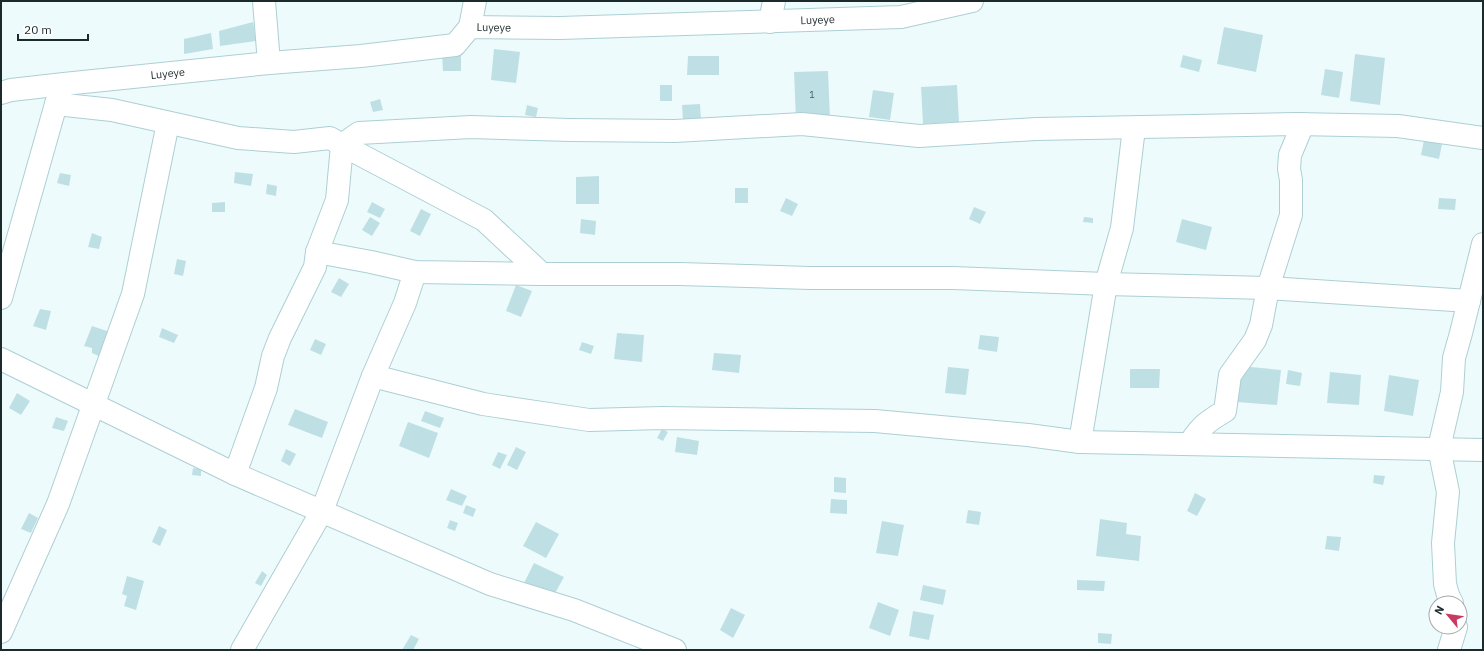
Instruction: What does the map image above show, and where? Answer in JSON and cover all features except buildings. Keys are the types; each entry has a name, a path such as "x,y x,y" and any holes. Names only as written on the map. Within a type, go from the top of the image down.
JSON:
{"street":[{"path":"264,1 269,63"},
{"path":"470,27 475,1"},
{"path":"770,22 774,1"},
{"name":"Luyeye","path":"1,93 11,90 60,94 269,63 361,56 455,45 470,27 560,28 900,17 972,1"},
{"path":"1,298 60,94 112,110 238,138 294,142 330,138 484,220 542,274"},
{"path":"1,632 58,504 134,294 168,123"},
{"path":"342,145 360,133 471,126 570,130 675,131 802,124 919,136 1036,129 1303,124 1398,126 1483,138"},
{"path":"1190,443 1200,428 1225,410 1230,375 1255,340 1261,325 1268,288 1291,216 1291,180 1289,169 1290,156 1303,124"},
{"path":"1080,442 1106,284 1122,228 1134,128"},
{"path":"235,474 266,388 273,356 298,299 315,267 317,252 337,200 342,145"},
{"path":"1448,595 1445,584 1443,543 1448,492 1439,448 1452,392 1454,358 1483,244"},
{"path":"317,252 415,272 680,274 810,278 953,278 1268,288 1469,301"},
{"path":"242,650 322,511 373,376 406,302 415,272"},
{"path":"1,359 235,474 490,584 574,610 675,650"},
{"path":"373,376 483,404 589,420 662,418 875,421 1028,435 1080,442 1483,450"},
{"path":"1449,650 1454,635"}]}
